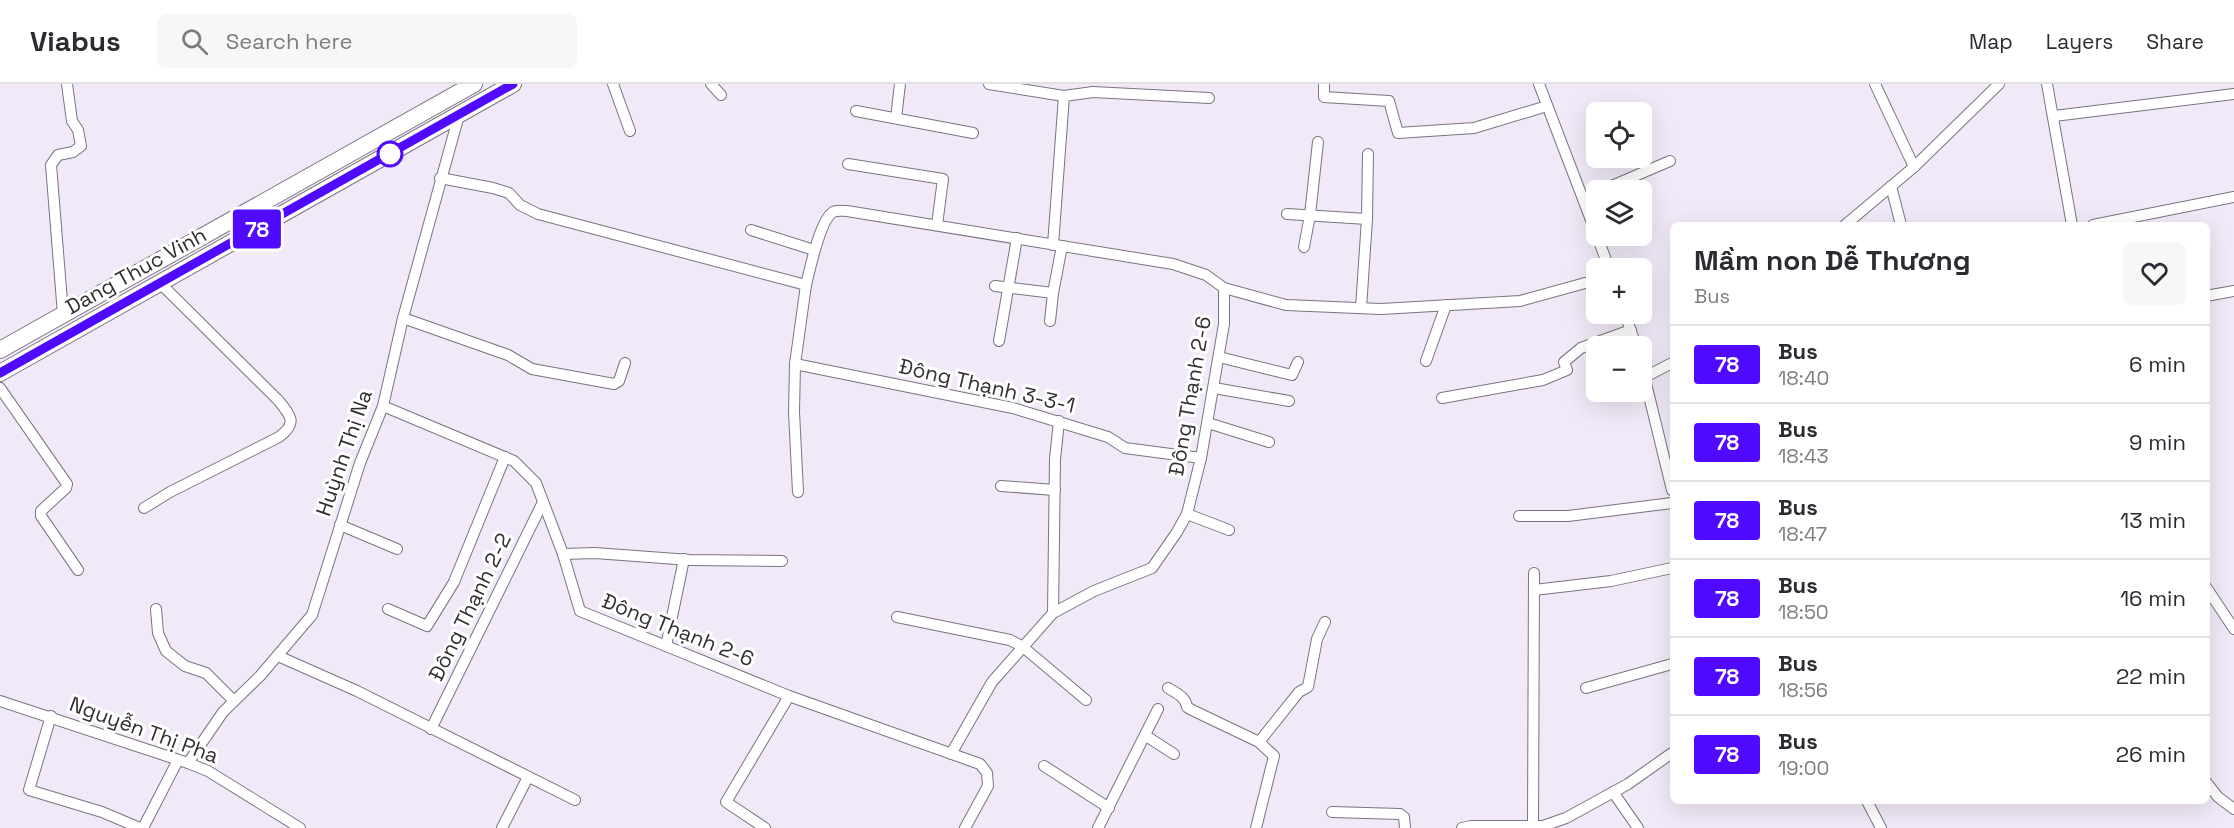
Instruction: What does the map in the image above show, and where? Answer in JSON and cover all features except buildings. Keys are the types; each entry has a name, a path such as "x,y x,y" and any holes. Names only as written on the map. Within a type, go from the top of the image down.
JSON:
{"main road":[{"name":"Dang Thuc Vinh","path":"0,350 474,84"},
{"name":"Dang Thuc Vinh","path":"0,373 513,84"}],"street":[{"path":"63,314 51,165 58,155 73,152 81,146 78,130 72,121 67,84"},
{"path":"613,84 630,131"},
{"path":"711,84 721,95"},
{"path":"896,118 900,84"},
{"path":"989,84 1064,96 1093,92 1209,98"},
{"path":"1324,84 1324,97 1389,101 1398,132 1474,128 1547,106"},
{"path":"1539,84 1586,207"},
{"path":"1875,84 1914,167"},
{"path":"1849,222 1914,167 1999,84"},
{"path":"2047,84 2055,116 2072,222"},
{"path":"2055,116 2234,94"},
{"path":"1050,321 1057,245 1064,96"},
{"path":"856,111 973,132"},
{"name":"Huỳnh Thị Na","path":"141,828 183,761 223,712 260,676 312,615 360,462 383,406 403,318 459,115"},
{"path":"1304,247 1318,142"},
{"path":"1361,308 1367,219 1368,154"},
{"path":"1625,180 1670,161"},
{"path":"848,164 943,179 937,225"},
{"path":"440,178 501,190 509,193 520,205 538,214 806,285"},
{"path":"1891,186 1900,222"},
{"path":"2108,222 2234,197"},
{"path":"798,492 794,412 795,364 806,285 814,250 830,214 836,211 937,225 1173,264 1206,275 1224,288 1286,305 1381,309 1520,301 1586,283"},
{"path":"1287,214 1367,219"},
{"path":"751,230 814,250"},
{"path":"999,341 1017,238"},
{"path":"144,508 170,492 279,438 288,430 291,422 288,413 278,400 160,283"},
{"path":"995,286 1053,293"},
{"name":"Đông Thạnh 2-6","path":"951,754 992,682 1053,613 1094,591 1152,568 1177,532 1187,514 1202,458 1224,324 1224,288"},
{"path":"2210,295 2234,291"},
{"path":"1426,361 1446,306"},
{"path":"403,318 508,355 532,369 565,376 614,384 620,381 625,363"},
{"path":"1629,324 1633,336"},
{"path":"1442,398 1543,380 1567,370 1564,362 1581,348 1631,330"},
{"path":"1219,357 1292,375 1298,362"},
{"name":"Đông Thạnh 3-3-1","path":"795,364 1012,408 1108,437 1125,448 1202,458"},
{"path":"1652,373 1670,364"},
{"path":"0,388 67,484 66,488 41,511 41,516 78,570"},
{"path":"1214,388 1289,401"},
{"path":"1651,402 1670,482"},
{"name":"Đông Thạnh 2-6","path":"383,406 514,460 536,483 563,554 580,611 789,696 980,764 987,773 988,786 965,828"},
{"path":"1053,613 1055,459 1059,421"},
{"path":"1208,423 1269,442"},
{"path":"388,609 427,626 454,582 505,457"},
{"path":"1001,486 1055,490"},
{"name":"Đông Thạnh 2-2","path":"431,729 543,502"},
{"path":"1519,516 1568,516 1670,503"},
{"path":"1187,514 1229,530"},
{"path":"340,525 397,549"},
{"path":"563,554 595,553 684,559 782,561"},
{"path":"666,646 684,559"},
{"path":"1534,590 1611,581 1670,568"},
{"path":"1534,573 1540,827"},
{"path":"2210,593 2234,629"},
{"path":"156,609 158,633 166,651 185,666 206,673 234,701"},
{"path":"897,617 1010,640 1023,647 1086,700"},
{"path":"1259,742 1299,692 1308,687 1317,639 1325,622"},
{"path":"278,656 357,691 575,800"},
{"path":"1586,688 1670,665"},
{"path":"1168,688 1182,697 1187,707 1259,742 1274,756 1256,828"},
{"path":"765,828 726,802 789,696"},
{"name":"Nguyễn Thị Pha","path":"0,700 208,771 300,828"},
{"path":"1098,828 1158,709"},
{"path":"51,716 29,790 102,812 141,828"},
{"path":"1146,736 1174,754"},
{"path":"1462,828 1471,825 1540,827 1566,818 1613,792 1670,754"},
{"path":"1044,766 1109,808"},
{"path":"502,828 528,777"},
{"path":"2210,787 2218,797 2234,809"},
{"path":"1613,792 1638,828"},
{"path":"1869,804 1881,828"},
{"path":"1332,812 1400,814 1404,817 1405,828"}],"bus line":[{"name":"78","path":"0,373 513,84"}]}
